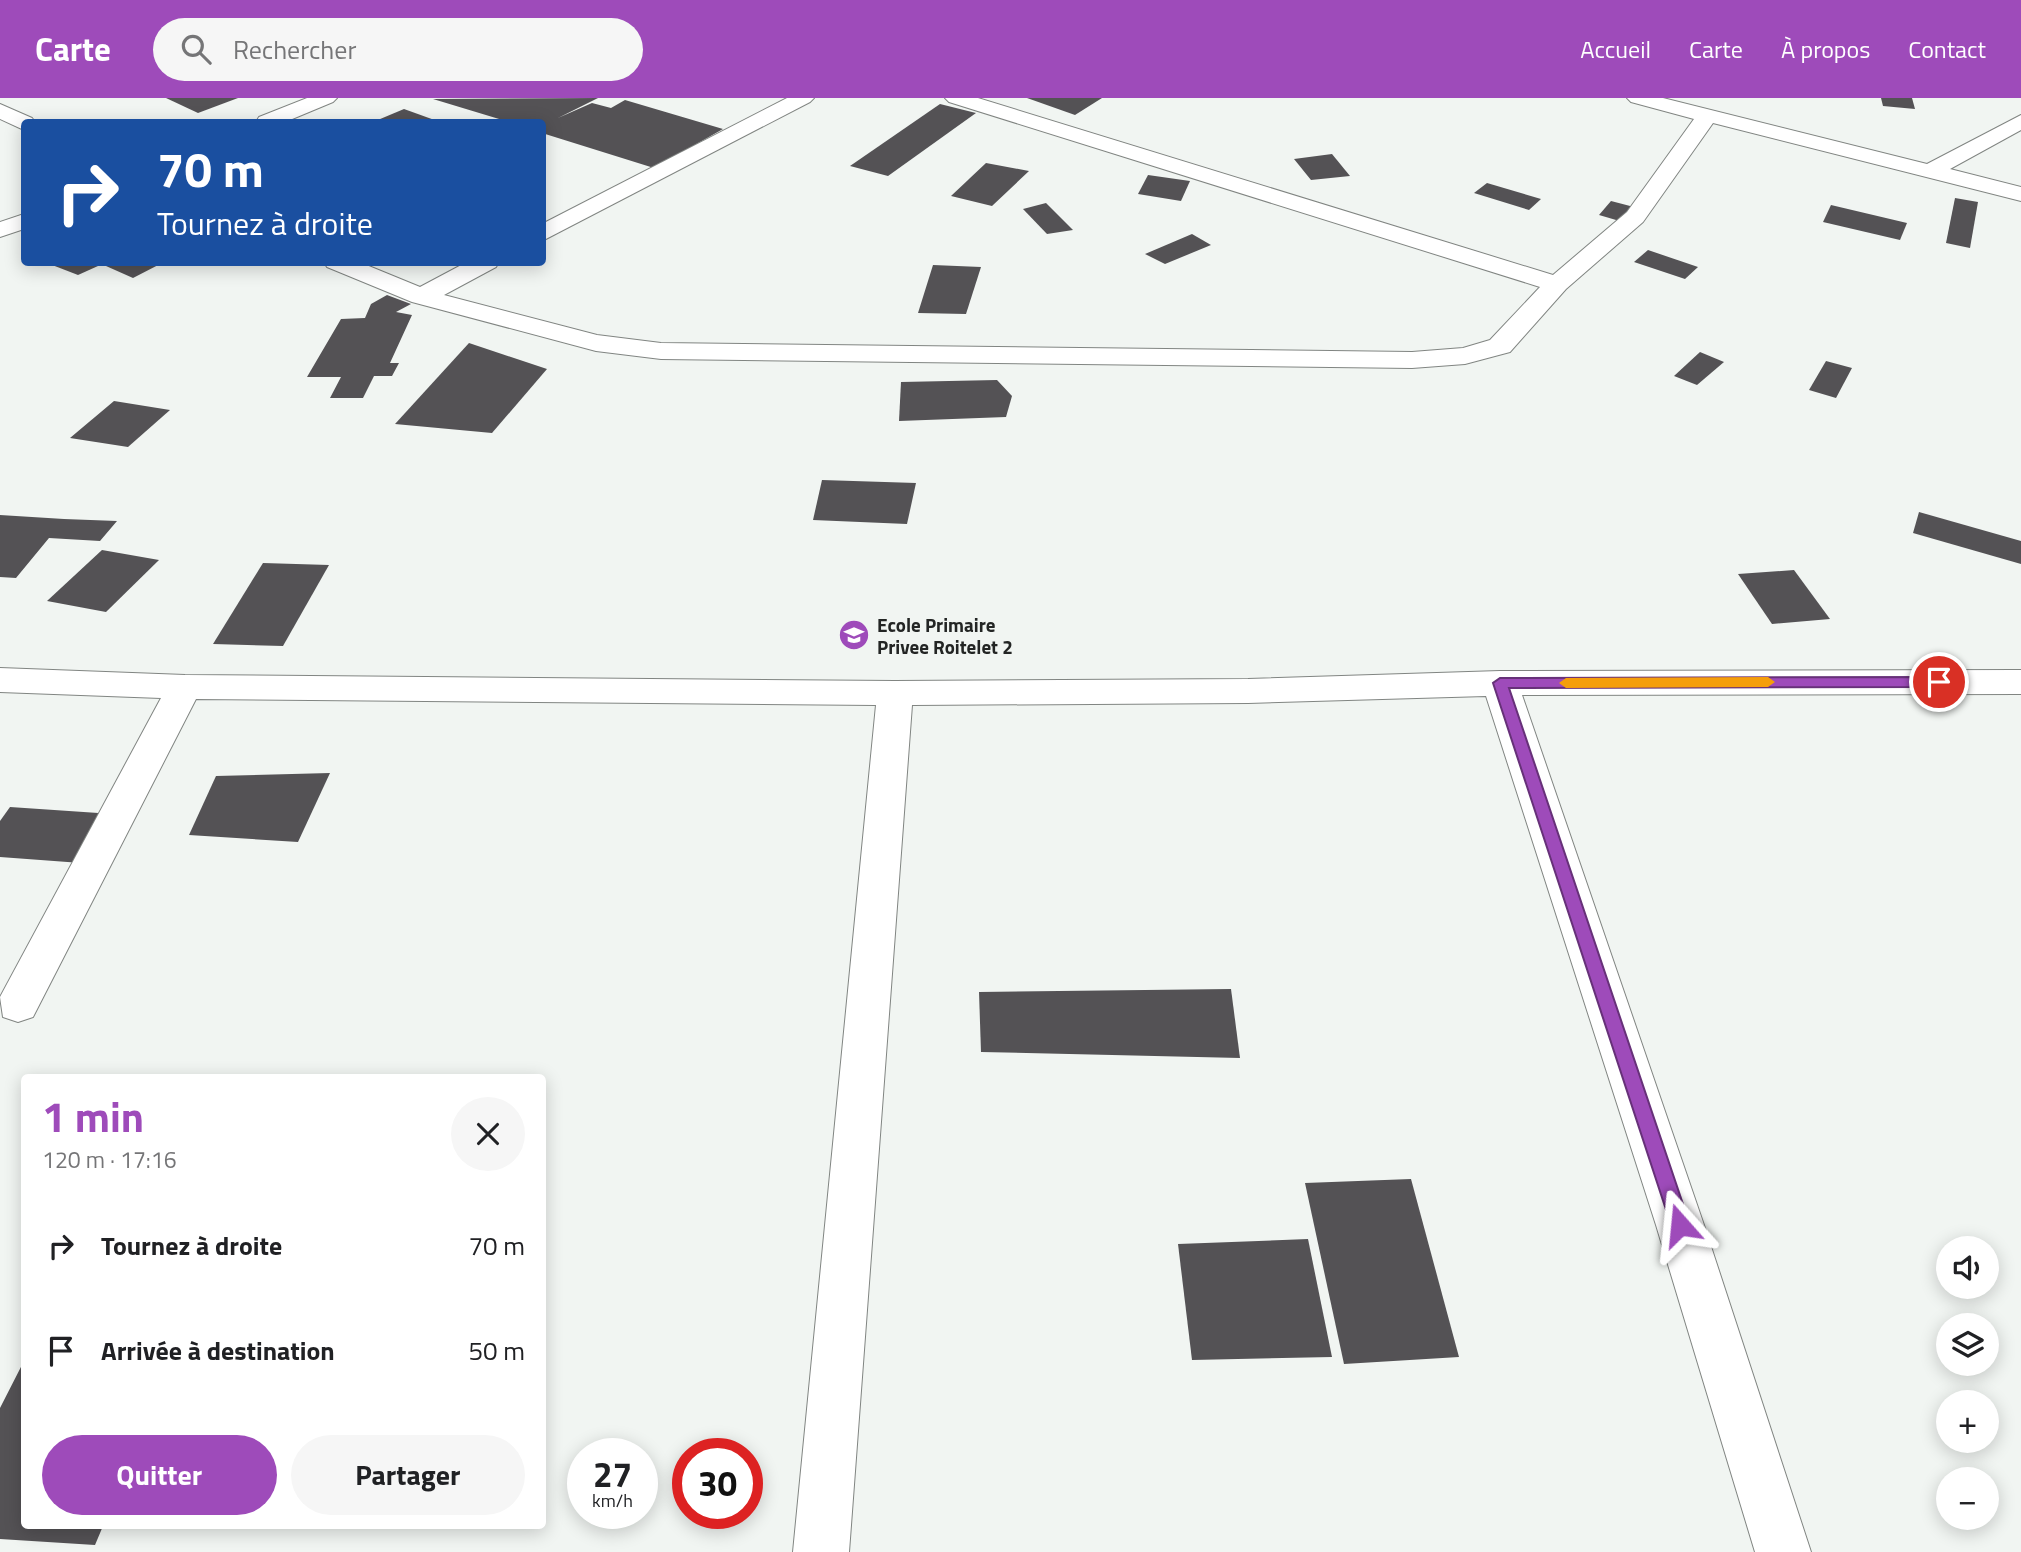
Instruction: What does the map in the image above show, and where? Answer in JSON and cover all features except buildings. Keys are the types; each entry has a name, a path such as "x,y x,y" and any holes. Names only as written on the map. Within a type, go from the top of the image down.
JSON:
{"street":[{"path":"274,119 326,98"},
{"path":"546,232 803,98"},
{"path":"956,98 1558,284"},
{"path":"1638,98 2021,194"},
{"path":"0,110 21,121"},
{"path":"346,266 421,297 596,343 661,351 1412,360 1465,356 1500,346 1558,284 1635,217 1708,115"},
{"path":"1932,170 2021,121"},
{"path":"0,230 21,221"},
{"path":"421,297 479,266"},
{"path":"0,680 185,687 895,693 1248,691 1500,683 2021,682"},
{"path":"1500,683 1680,1225 1783,1552"},
{"path":"18,1004 185,687"},
{"path":"821,1552 895,693"}],"slow traffic":[{"path":"1566,683 1768,682"}],"place":[{"name":"Ecole Primaire Privee Roitelet 2","path":"854,635"}],"route":[{"path":"1680,1225 1500,683 1939,682"}]}
